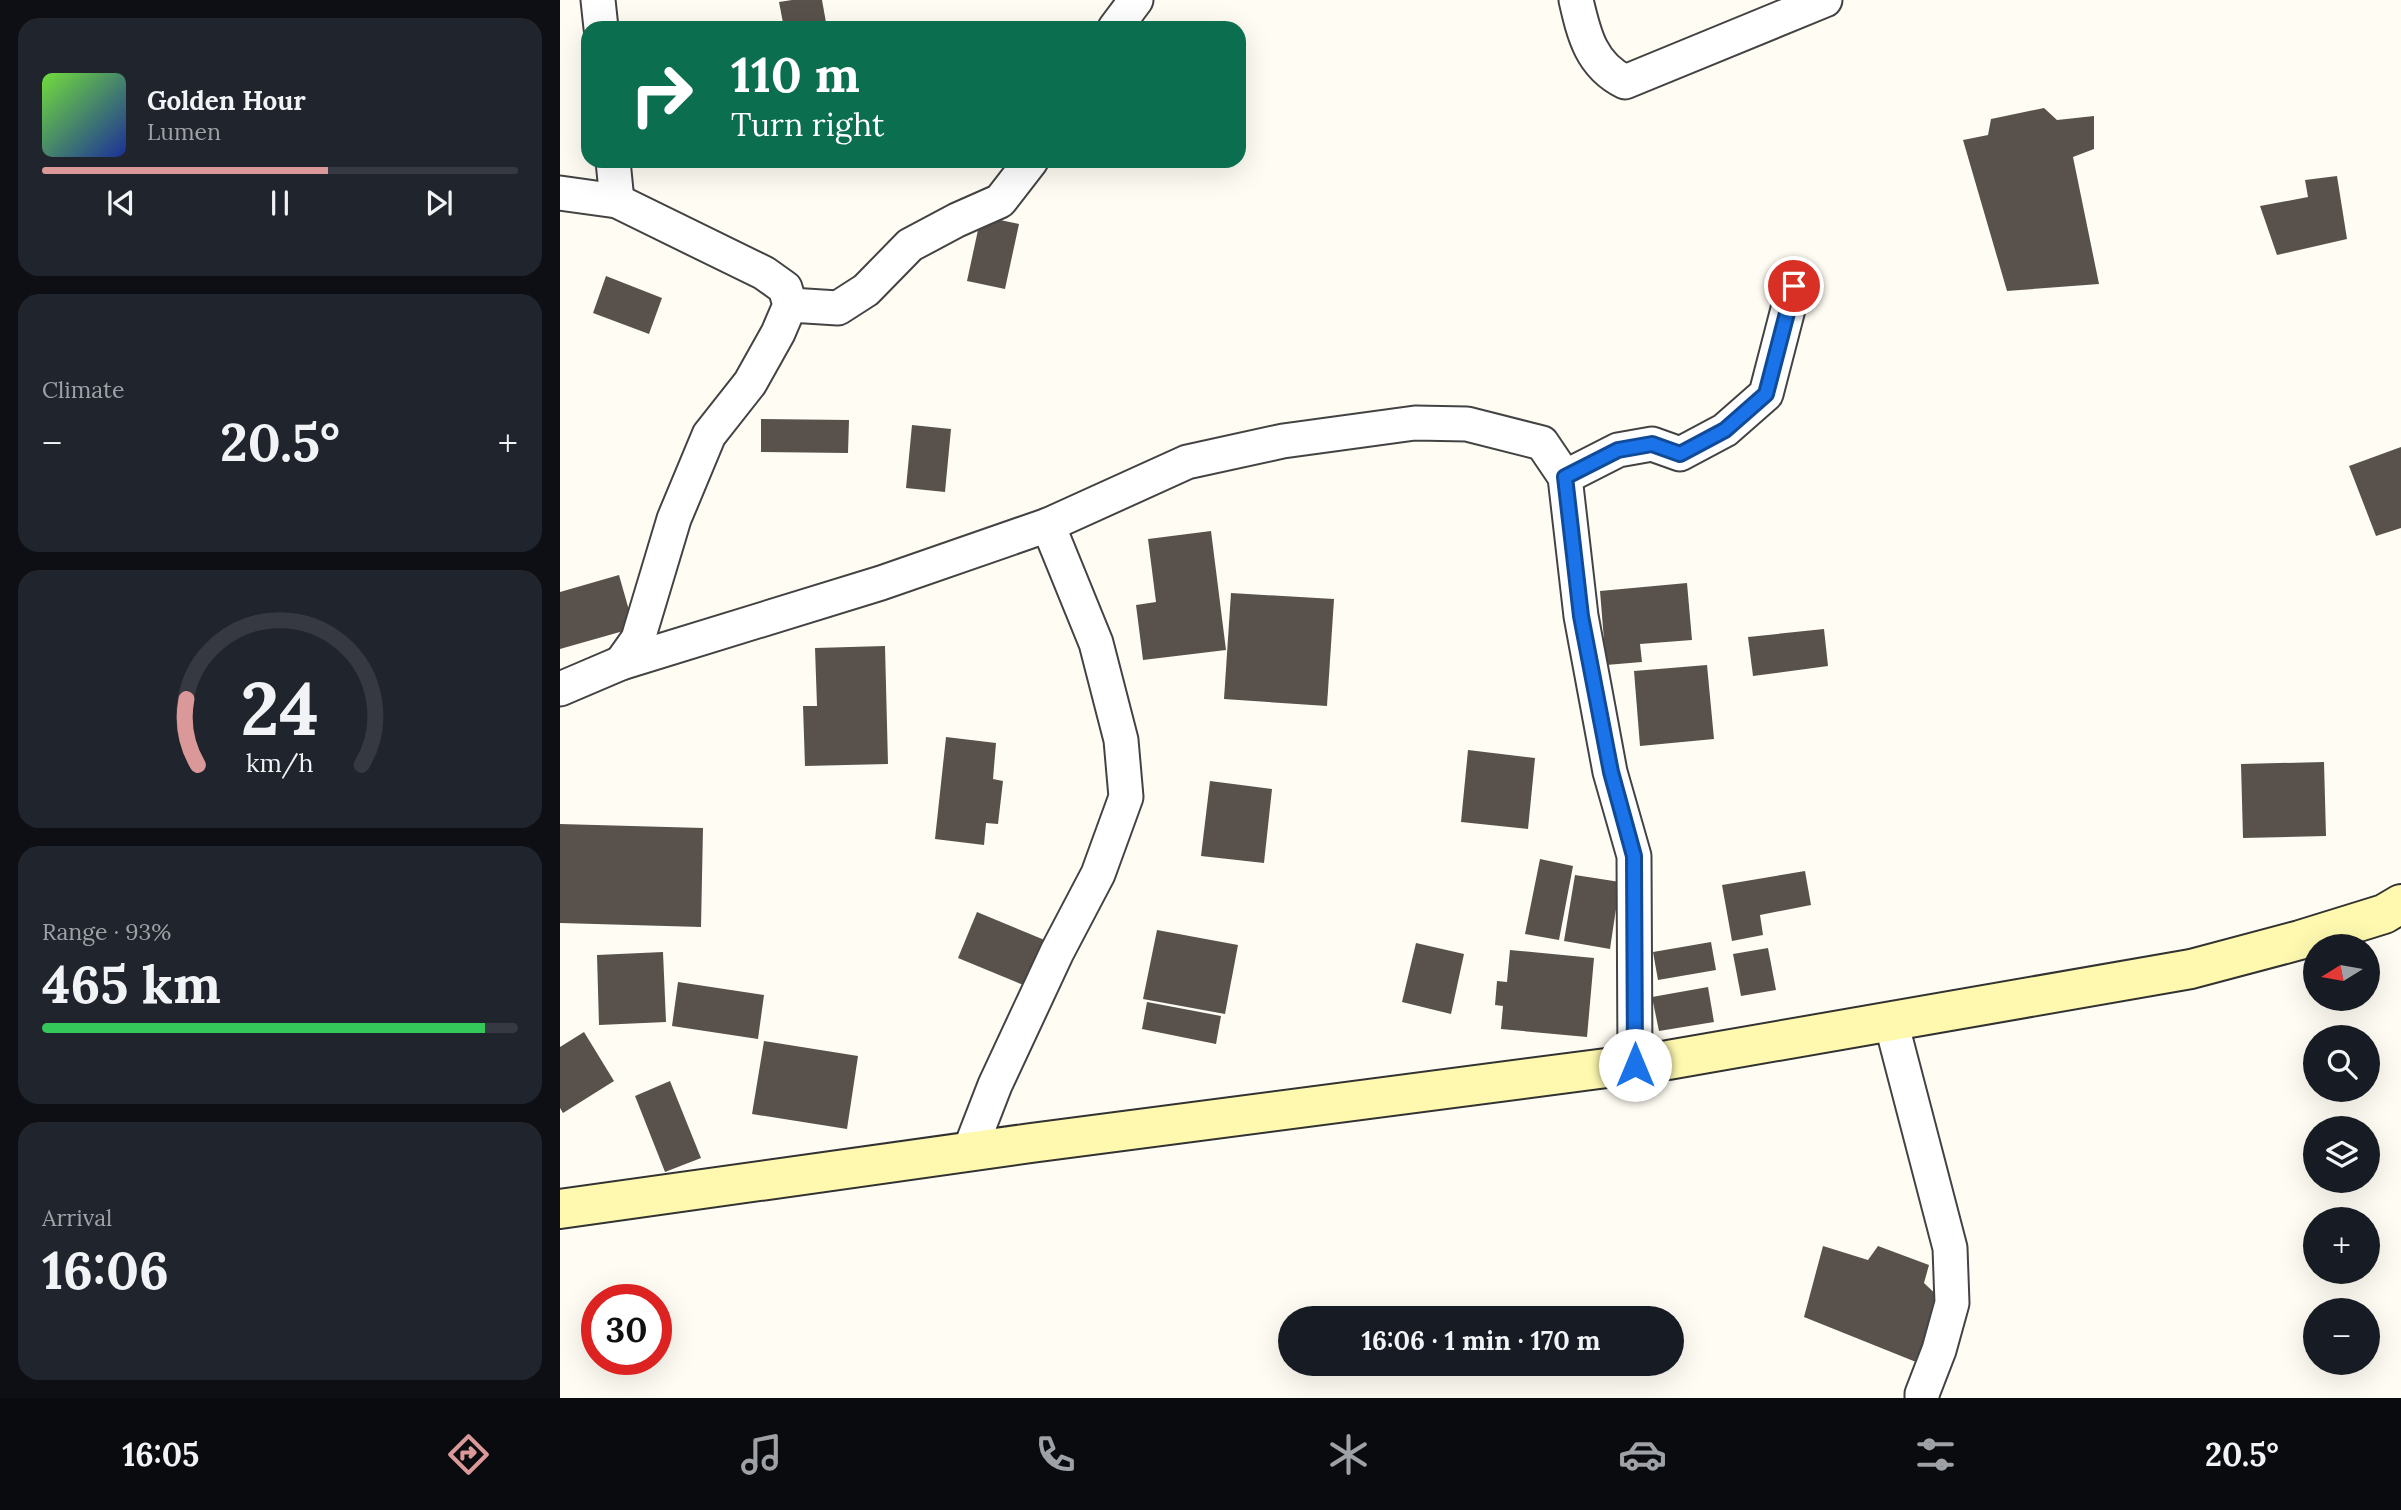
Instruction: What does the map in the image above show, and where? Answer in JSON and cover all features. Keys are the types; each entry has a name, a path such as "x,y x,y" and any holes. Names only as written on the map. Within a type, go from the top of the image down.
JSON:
{"main road":[{"path":"560,1209 969,1152 1635,1065 2192,969 2384,914 2401,904"}],"street":[{"path":"598,0 600,21"},
{"path":"1120,21 1136,0"},
{"path":"1576,0 1585,37 1607,73 1625,82 1825,0"},
{"path":"614,168 617,201"},
{"path":"790,305 838,308 866,290 910,245 1000,201 1026,168"},
{"path":"560,193 617,201 764,273 785,288 790,305 750,383 709,435 674,519 638,639 621,663"},
{"path":"1565,477 1618,450 1652,444 1680,454 1725,430 1766,394 1794,286"},
{"path":"560,689 621,663 881,583 1048,525 1187,461 1283,441 1415,423 1467,424 1542,443 1565,477 1581,616 1611,772 1634,856 1635,1065"},
{"path":"969,1152 995,1085 1057,952 1098,874 1126,797 1121,740 1096,643 1048,525"},
{"path":"1891,1022 1950,1248 1952,1303 1922,1398"}],"building":[{"path":"822,0 826,21 783,21 779,2"},
{"path":"2044,108 2057,120 2094,116 2094,149 2073,157 2099,284 2007,291 1963,140 1988,135 1991,119"},
{"path":"2337,176 2347,239 2277,255 2260,206 2308,197 2305,180"},
{"path":"981,216 1019,224 1005,289 967,281"},
{"path":"606,276 662,298 649,334 593,313"},
{"path":"761,419 849,420 848,453 761,452"},
{"path":"912,425 951,429 945,492 906,488"},
{"path":"2401,447 2401,528 2376,536 2349,466"},
{"path":"1211,531 1226,650 1143,660 1136,605 1156,602 1148,539"},
{"path":"619,575 634,628 560,649 560,592"},
{"path":"1687,583 1692,640 1640,644 1642,662 1606,665 1600,591"},
{"path":"1231,593 1334,599 1327,706 1224,699"},
{"path":"1824,629 1828,666 1753,676 1748,637"},
{"path":"885,646 888,764 805,766 803,706 817,706 815,648"},
{"path":"1707,665 1714,739 1640,746 1634,671"},
{"path":"946,737 996,743 993,779 1003,781 998,824 986,823 984,845 935,839"},
{"path":"1468,750 1535,758 1528,829 1461,822"},
{"path":"2324,762 2326,836 2243,838 2241,764"},
{"path":"1210,781 1272,789 1264,863 1201,856"},
{"path":"560,824 703,828 701,927 560,923"},
{"path":"1540,859 1573,866 1559,940 1525,934"},
{"path":"1805,871 1811,905 1760,915 1763,935 1732,941 1722,885"},
{"path":"1575,875 1620,882 1610,949 1564,941"},
{"path":"977,912 1047,941 1028,987 958,958"},
{"path":"1157,930 1238,945 1225,1014 1143,999"},
{"path":"1711,942 1716,970 1658,980 1653,952"},
{"path":"1416,943 1464,954 1451,1014 1402,1002"},
{"path":"1768,948 1776,990 1741,996 1733,954"},
{"path":"1510,950 1594,958 1587,1037 1501,1029 1503,1006 1495,1005 1497,981 1507,982"},
{"path":"663,952 666,1022 599,1025 597,955"},
{"path":"678,982 764,995 758,1039 672,1026"},
{"path":"1708,987 1714,1022 1659,1031 1652,997"},
{"path":"1147,1002 1221,1016 1216,1044 1142,1029"},
{"path":"584,1032 614,1081 563,1113 560,1108 560,1047"},
{"path":"764,1041 858,1056 847,1129 752,1114"},
{"path":"670,1081 701,1158 665,1172 635,1096"},
{"path":"1823,1246 1868,1260 1878,1246 1929,1265 1924,1283 1941,1299 1921,1364 1804,1317"}],"route":[{"path":"1635,1065 1634,856 1611,772 1581,616 1565,477 1618,450 1652,444 1680,454 1725,430 1766,394 1794,286"}]}
